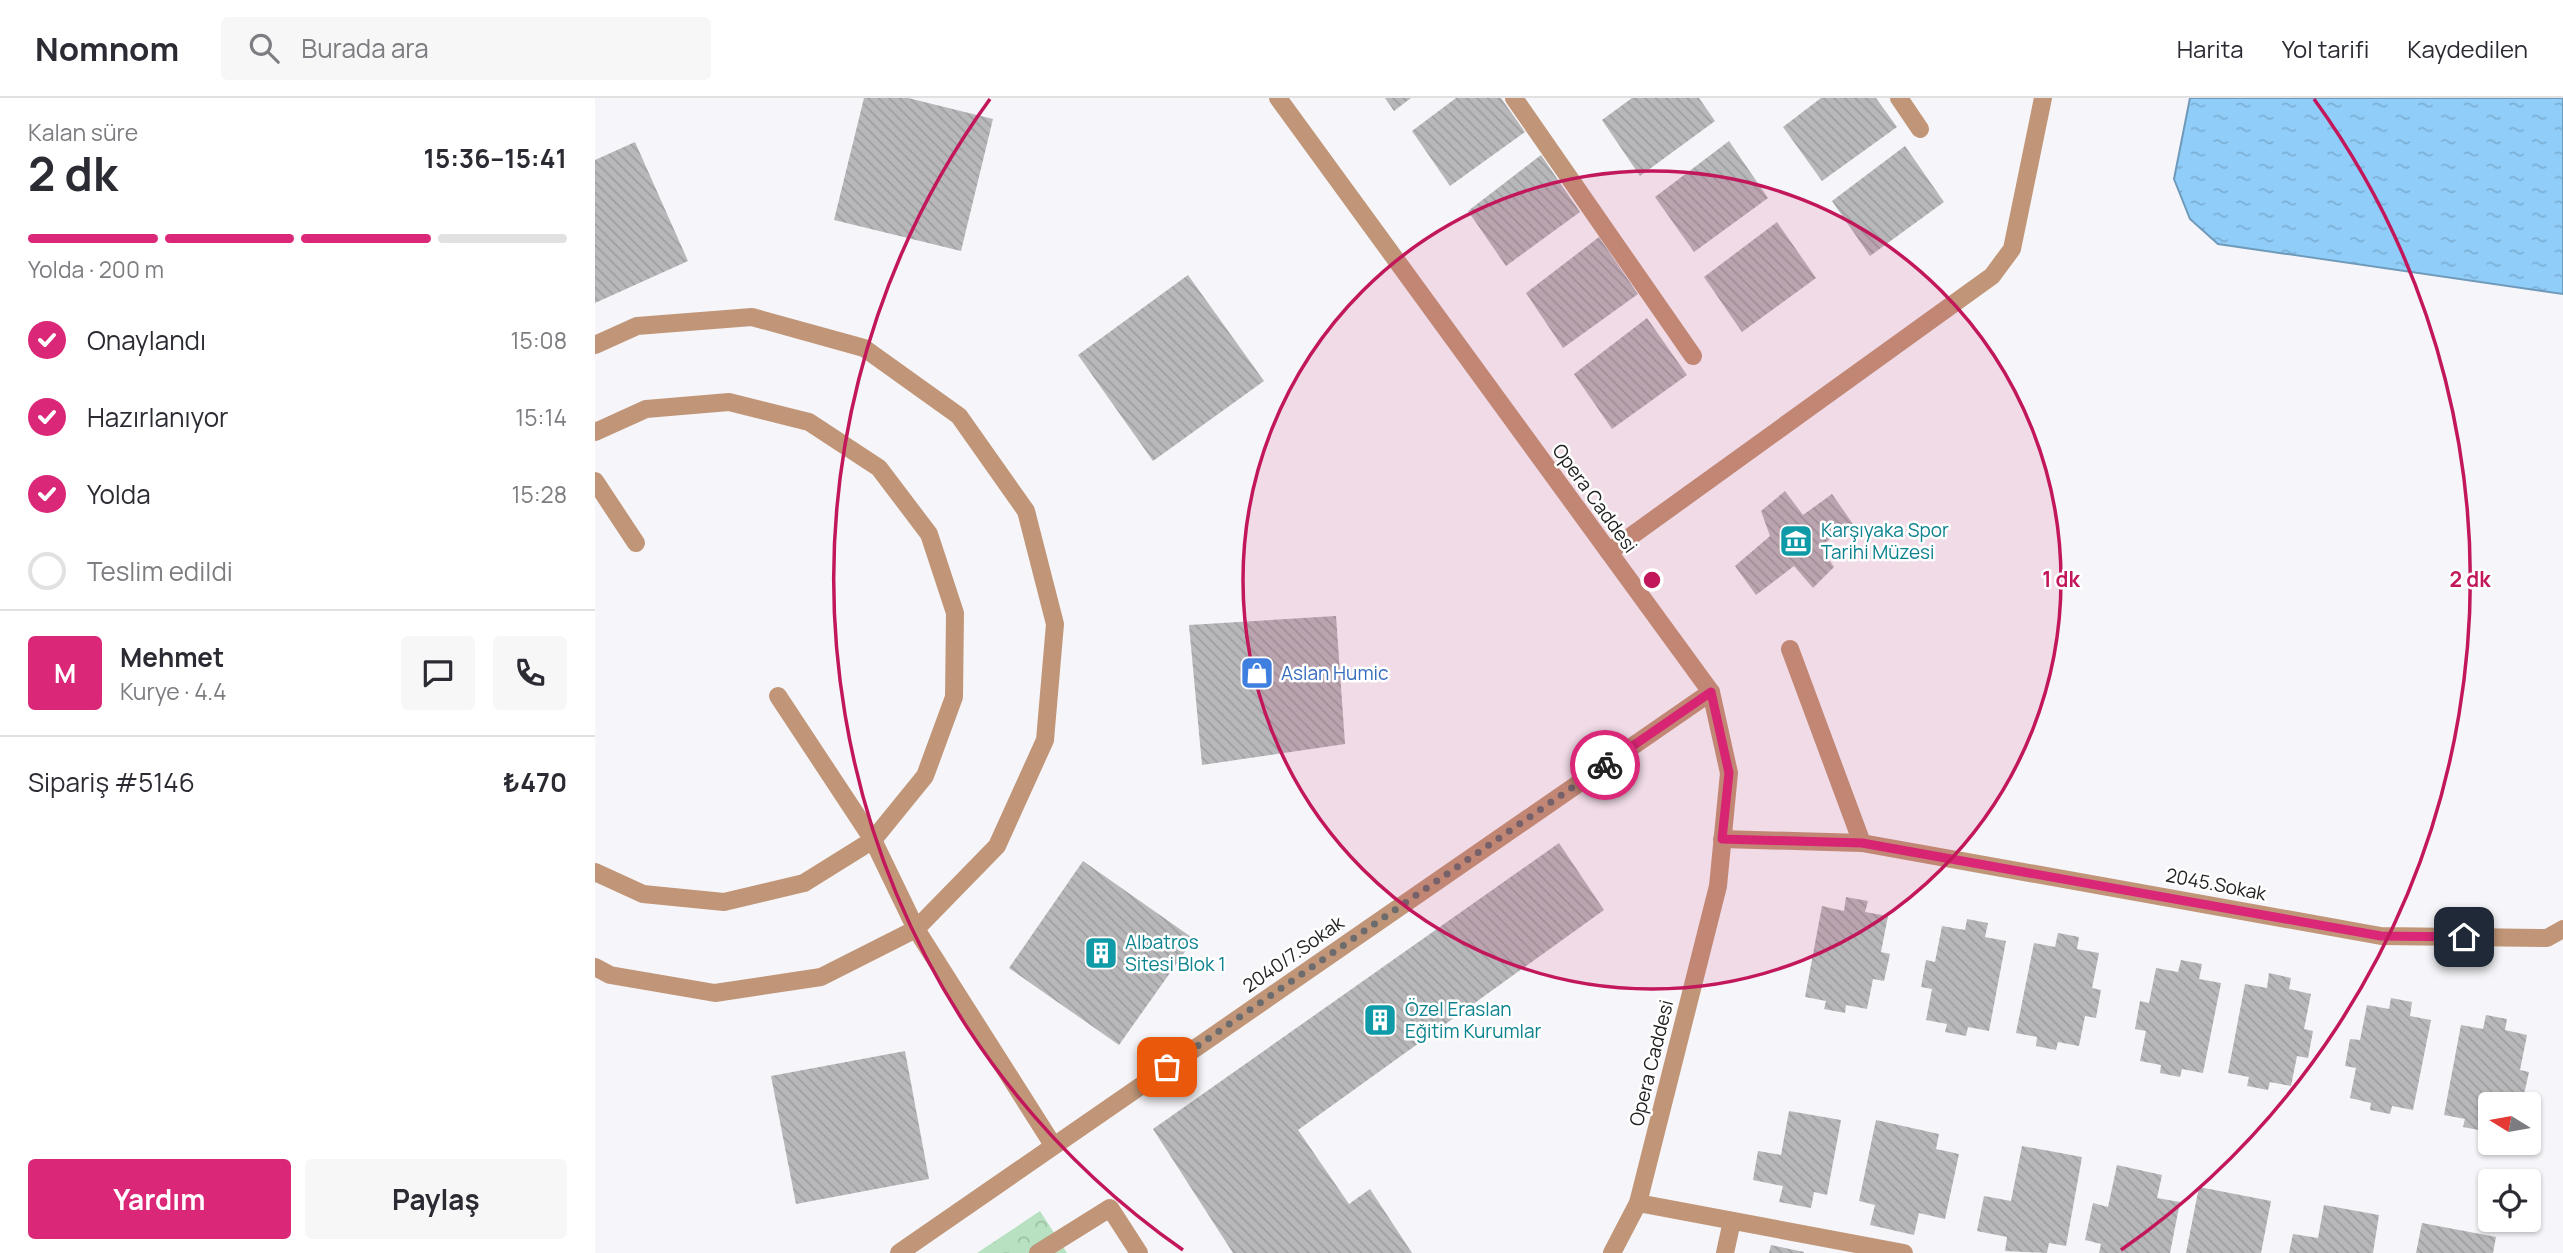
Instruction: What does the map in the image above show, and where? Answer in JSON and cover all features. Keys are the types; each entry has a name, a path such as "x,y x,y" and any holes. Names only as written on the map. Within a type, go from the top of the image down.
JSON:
{"street":[{"name":"Opera Caddesi","path":"1277,98 1711,692 1729,773 1718,886 1638,1203 1612,1253"},
{"path":"1514,98 1693,356"},
{"path":"1899,98 1920,129"},
{"path":"1609,552 1992,276 2012,248 2043,98"},
{"path":"595,345 637,326 753,317 864,348 959,416 1026,511 1055,624 1045,740 997,846 916,929 821,977 715,993 610,975 595,967"},
{"path":"595,432 646,409 729,402 809,422 879,468 929,534 955,613 954,697 925,776 873,840 804,883 724,902 643,894 595,872"},
{"path":"595,481 636,543"},
{"path":"1790,649 1862,843"},
{"name":"2040/7.Sokak","path":"900,1253 1711,692"},
{"path":"778,696 873,840 916,929 1053,1145"},
{"name":"2045.Sokak","path":"1722,839 1862,843 2381,936 2547,938 2563,929"},
{"path":"1638,1203 1904,1253"},
{"path":"1038,1253 1110,1208 1139,1253"},
{"path":"1725,1253 1733,1221"}],"green space":[{"path":"1040,1211 1067,1253 977,1253"}],"water":[{"path":"2190,98 2563,98 2563,294 2218,244 2190,219 2174,179"}],"building":[{"path":"864,98 908,98 993,119 961,251 834,220"},
{"path":"1385,98 1411,98 1394,111"},
{"path":"1456,98 1501,98 1525,132 1450,186 1412,131"},
{"path":"1632,98 1699,98 1715,121 1640,176 1602,120"},
{"path":"1821,98 1876,98 1897,127 1822,181 1783,127"},
{"path":"1729,141 1768,198 1694,252 1655,197"},
{"path":"635,142 688,261 595,303 595,160"},
{"path":"1905,146 1944,202 1870,256 1832,201"},
{"path":"1541,155 1580,212 1506,266 1468,211"},
{"path":"1777,222 1816,278 1742,332 1704,277"},
{"path":"1599,237 1638,294 1563,348 1526,293"},
{"path":"1188,275 1264,381 1153,461 1078,355"},
{"path":"1647,318 1687,375 1612,429 1574,374"},
{"name":"Karşıyaka Spor Tarihi Müzesi","path":"1785,491 1803,515 1832,494 1853,524 1820,546 1834,567 1813,588 1794,566 1756,595 1735,566 1770,536 1761,511"},
{"path":"1336,616 1345,744 1202,765 1189,625"},
{"name":"Özel Eraslan Eğitim Kurumlar","path":"1559,843 1604,910 1298,1130 1349,1204 1370,1189 1412,1253 1233,1253 1153,1129"},
{"name":"Albatros Sitesi Blok 1","path":"1083,861 1194,939 1119,1045 1009,968"},
{"path":"1846,897 1868,901 1865,912 1888,916 1881,952 1890,954 1884,981 1873,979 1867,1009 1846,1005 1845,1013 1824,1009 1826,1001 1805,997 1822,906 1844,911"},
{"path":"1967,919 1988,923 1985,937 2006,941 1989,1031 1968,1027 1966,1036 1945,1032 1947,1024 1926,1020 1932,989 1921,987 1926,960 1935,962 1942,926 1965,930"},
{"path":"2058,933 2079,937 2077,949 2099,953 2092,988 2101,990 2096,1018 2085,1016 2079,1046 2058,1042 2056,1050 2036,1046 2037,1037 2016,1033 2034,943 2055,947"},
{"path":"2181,960 2202,964 2199,979 2221,983 2203,1073 2182,1069 2180,1077 2160,1073 2161,1065 2140,1061 2146,1031 2135,1029 2140,1001 2149,1003 2156,968 2178,972"},
{"path":"2269,973 2291,978 2289,989 2311,994 2304,1029 2313,1031 2308,1058 2297,1056 2291,1086 2270,1082 2268,1090 2247,1086 2249,1077 2228,1073 2245,984 2267,988"},
{"path":"2391,998 2412,1002 2410,1016 2431,1020 2413,1110 2392,1106 2390,1114 2370,1110 2371,1103 2350,1098 2356,1068 2345,1066 2350,1039 2360,1040 2367,1005 2389,1009"},
{"path":"2486,1015 2507,1019 2505,1030 2527,1035 2520,1070 2529,1072 2525,1092 2478,1092 2478,1130 2463,1127 2465,1119 2444,1115 2461,1025 2483,1029"},
{"path":"905,1051 929,1179 796,1204 771,1076"},
{"path":"1789,1111 1841,1120 1827,1195 1814,1192 1811,1208 1779,1202 1783,1186 1753,1180 1758,1151 1781,1155"},
{"path":"1876,1120 1939,1134 1936,1149 1959,1154 1945,1219 1919,1213 1914,1235 1870,1225 1875,1205 1859,1201"},
{"path":"2022,1146 2082,1157 2066,1246 2049,1243 2047,1253 2005,1251 2007,1237 1977,1231 1984,1196 2011,1201"},
{"path":"2117,1165 2162,1175 2157,1198 2180,1202 2170,1253 2099,1253 2101,1244 2085,1240 2093,1203 2108,1207"},
{"path":"2199,1187 2271,1201 2261,1253 2186,1253"},
{"path":"2324,1205 2379,1215 2373,1253 2289,1253 2293,1234 2318,1238"},
{"path":"2422,1223 2496,1237 2493,1253 2416,1253"},
{"path":"1771,1245 1804,1252 1804,1253 1769,1253"}],"way so far":[{"path":"1167,1067 1605,765"}],"place":[{"name":"Karşıyaka Spor Tarihi Müzesi","path":"1796,541"},
{"name":"Aslan Humic","path":"1257,673"},
{"name":"Albatros Sitesi Blok 1","path":"1101,953"},
{"name":"Özel Eraslan Eğitim Kurumlar","path":"1380,1020"}],"route":[{"path":"1605,765 1711,692 1729,773 1722,839 1862,843 2138,890 2381,936 2464,937"}]}
